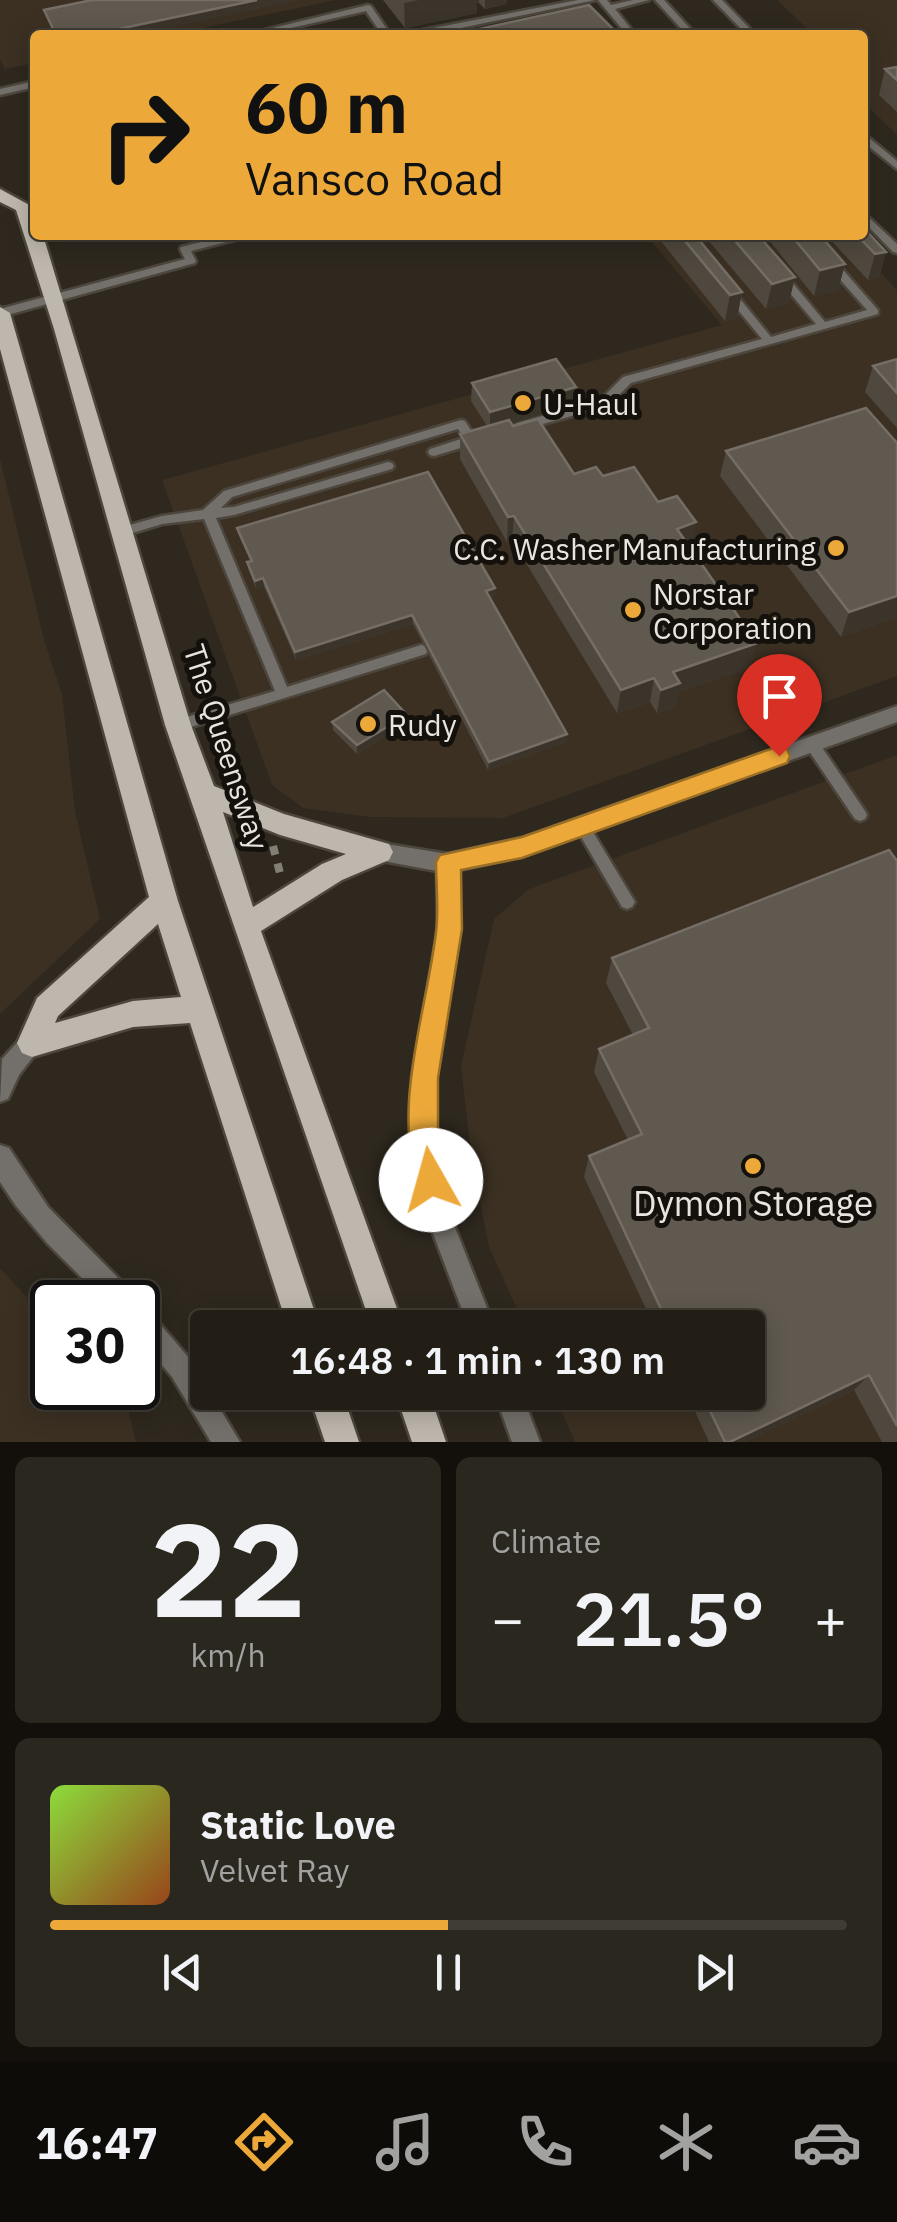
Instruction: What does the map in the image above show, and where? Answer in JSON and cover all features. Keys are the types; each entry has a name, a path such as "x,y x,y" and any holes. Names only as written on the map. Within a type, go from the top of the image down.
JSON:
{"main road":[{"name":"The Queensway","path":"0,194 24,208 30,226"},
{"name":"The Queensway","path":"35,240 178,725 382,1310"},
{"path":"0,313 164,901 298,1310"},
{"path":"204,793 280,824 380,852"},
{"path":"245,926 332,872 380,852"},
{"path":"32,1043 48,1007 164,901"},
{"path":"32,1043 133,1014 197,1008"},
{"path":"331,1410 342,1442"},
{"path":"418,1410 430,1442"}],"street":[{"path":"380,852 448,862 522,847 897,714"},
{"path":"448,862 449,929 424,1078 424,1146 438,1215 475,1310"},
{"path":"0,1090 10,1067 32,1043"},
{"path":"0,1156 12,1182 35,1211 102,1280"},
{"path":"160,1343 182,1368 226,1442"},
{"path":"514,1410 526,1442"}],"lane":[{"path":"438,30 591,0"},
{"path":"605,4 645,0"},
{"path":"659,0 687,30"},
{"path":"717,0 747,30"},
{"path":"605,4 628,30"},
{"path":"270,30 368,8 383,30"},
{"path":"0,92 30,85"},
{"path":"868,140 897,166"},
{"path":"868,220 897,250"},
{"path":"0,313 191,261 185,249 222,240"},
{"path":"509,430 604,403 627,380 874,312 817,248"},
{"path":"771,265 823,326"},
{"path":"720,281 769,341"},
{"path":"208,513 228,494 461,424 471,440"},
{"path":"434,452 490,435"},
{"path":"122,531 234,511 388,466"},
{"path":"208,513 284,694"},
{"path":"178,725 421,650"},
{"path":"812,744 860,814"},
{"path":"582,826 627,902"}],"path":[{"path":"273,846 281,874"}],"shaded area":[{"path":"0,0 336,0 193,30 30,30 30,64 5,69 0,59"},
{"path":"777,0 897,0 897,135 868,107 868,30 809,30"},
{"path":"650,240 850,240 897,290 897,676 503,818 370,817 303,808 272,785 162,480 722,325"},
{"path":"0,459 45,643 62,694 75,811 100,919 0,1014"},
{"name":"Dymon Storage","path":"897,755 897,1442 575,1442 561,1410 765,1410 765,1310 517,1310 489,1247 472,1161 461,1066 494,919 529,889"},
{"path":"0,1268 30,1301 30,1410 128,1410 136,1442 0,1442"}],"building":[{"path":"92,0 257,0 114,30 54,30 44,10"},
{"path":"589,5 614,30 475,30"},
{"path":"897,67 897,80 885,69"},
{"path":"868,232 886,252 875,254 862,240 868,240"},
{"path":"684,240 699,240 742,292 730,295"},
{"path":"734,240 762,240 795,277 772,284"},
{"path":"795,240 824,240 845,264 820,270"},
{"path":"556,359 576,387 490,412 472,383"},
{"path":"897,359 897,393 873,366"},
{"name":"C.C. Washer Manufacturing","path":"866,408 897,443 897,596 849,612 726,451"},
{"name":"Norstar Corporation","path":"538,419 574,474 596,467 603,476 634,467 658,502 677,496 696,522 677,529 757,643 673,672 680,683 661,690 654,678 621,690 514,516 508,517 460,434 509,420 513,426"},
{"path":"428,472 495,588 486,591 567,734 489,762 412,615 295,652 263,578 255,581 247,562 252,561 237,528"},
{"path":"384,690 407,715 357,745 332,722"},
{"name":"Dymon Storage","path":"889,850 897,861 897,1426 869,1375 725,1442 710,1410 765,1410 765,1310 662,1310 589,1156 642,1134 599,1049 649,1028 612,958"}],"place":[{"name":"U-Haul","path":"523,403"},
{"name":"C.C. Washer Manufacturing","path":"836,548"},
{"name":"Norstar Corporation","path":"633,610"},
{"name":"Rudy","path":"368,724"},
{"name":"Dymon Storage","path":"753,1166"}],"route":[{"path":"431,1180 424,1146 424,1078 449,929 448,862 522,847 779,756"}]}
